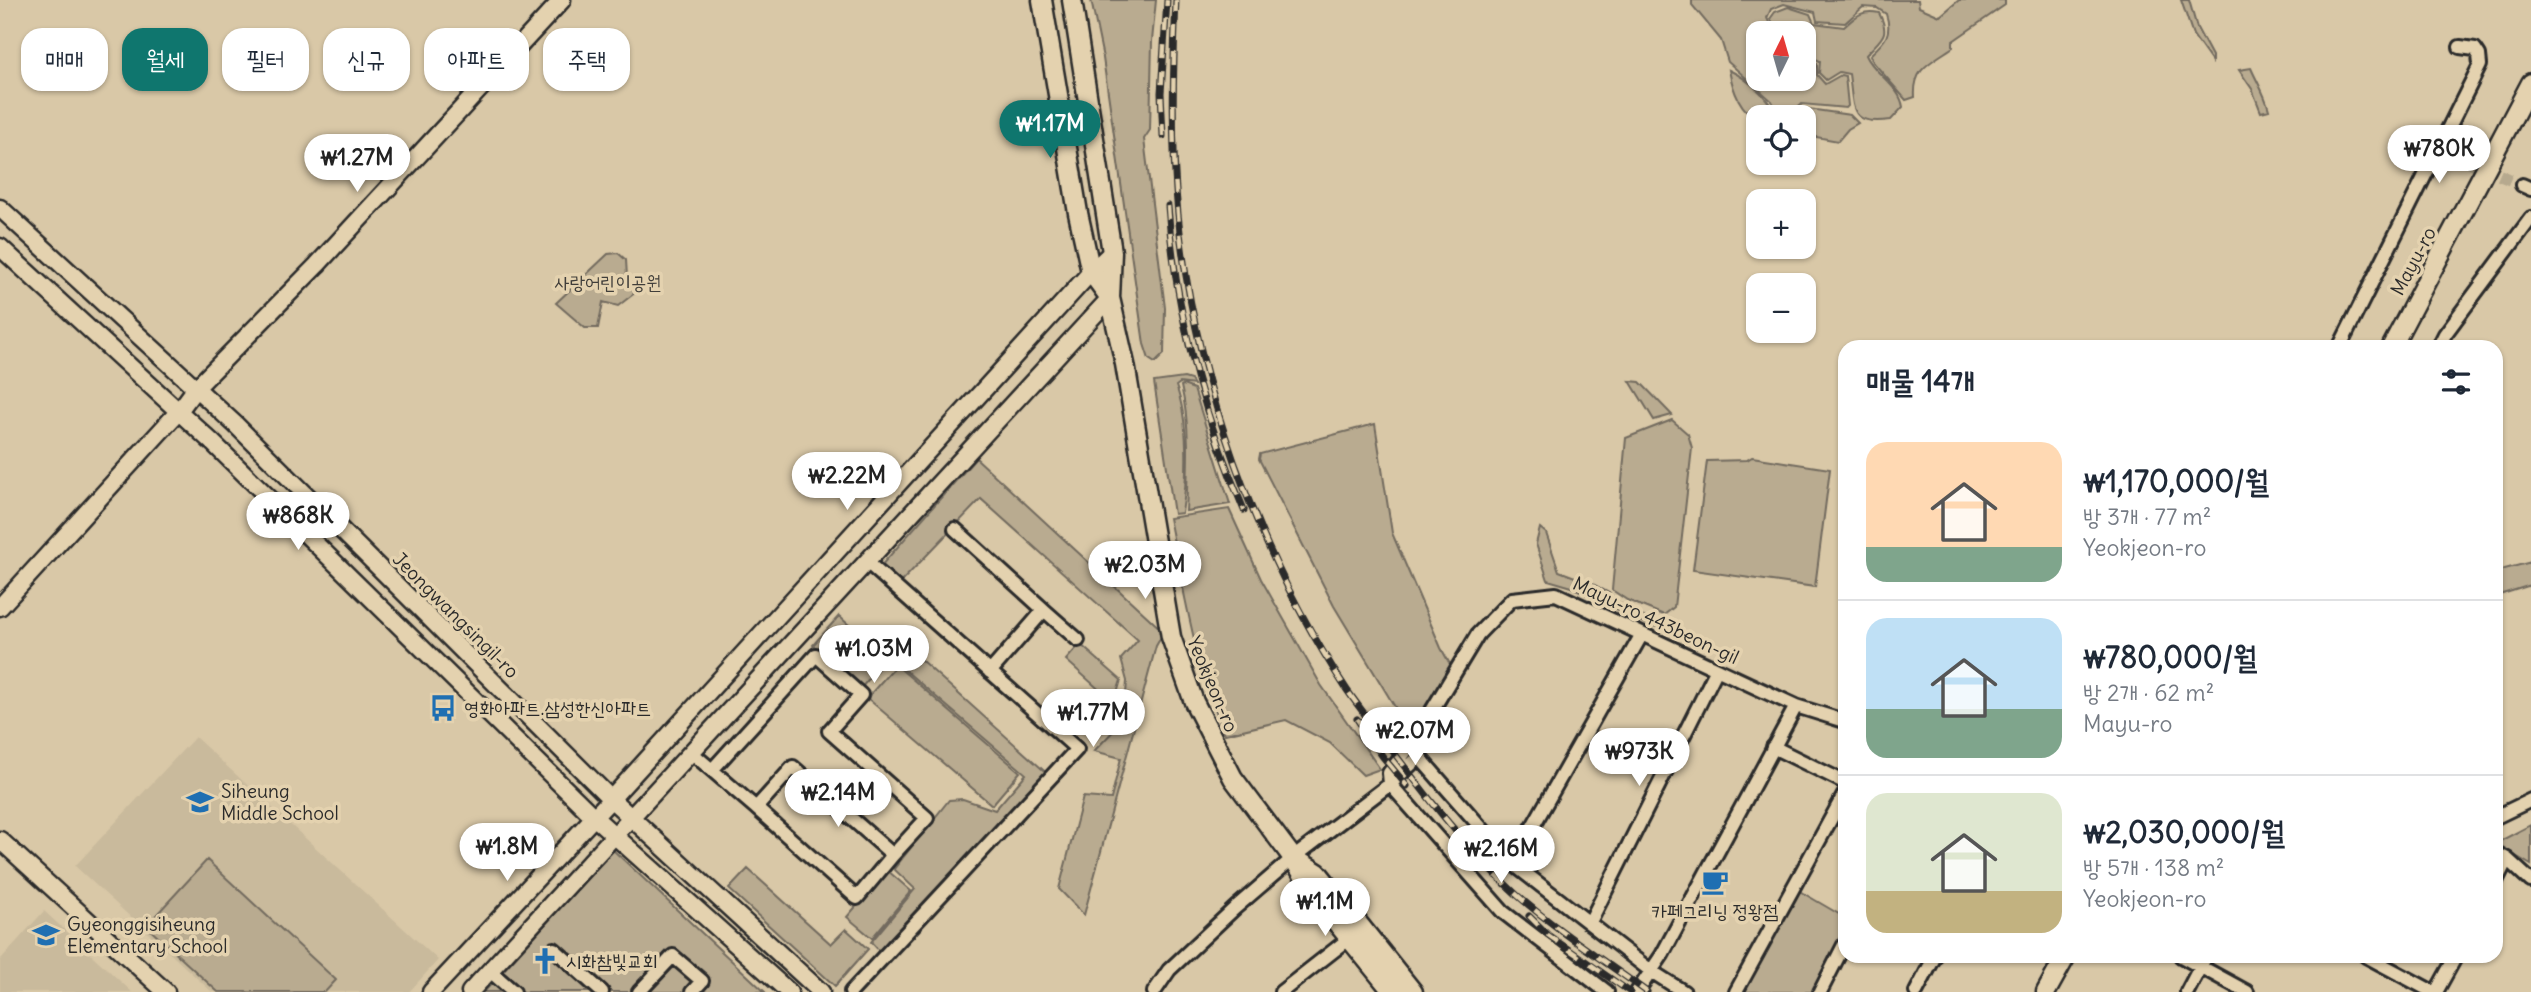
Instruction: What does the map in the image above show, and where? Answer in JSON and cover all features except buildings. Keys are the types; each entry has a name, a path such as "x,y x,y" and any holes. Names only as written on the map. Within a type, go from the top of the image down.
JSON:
{"main road":[{"name":"Yeokjeon-ro","path":"1042,0 1078,213 1091,272 1110,298"},
{"name":"Yeokjeon-ro","path":"1072,0 1112,253 1110,298 1125,365 1171,637 1194,702 1233,778 1293,858 1318,873 1393,992"},
{"name":"Mayu-ro","path":"2395,340 2531,83"},
{"name":"Yeokjeon-ro","path":"1356,933 1413,992"},
{"path":"2046,992 2062,963"}],"street":[{"path":"0,607 196,388 317,265 562,0"},
{"path":"2343,340 2444,151 2480,65 2475,49 2460,47"},
{"name":"Jeongwangsingil-ro","path":"0,208 255,444 611,799 821,992"},
{"path":"2442,340 2531,218"},
{"path":"0,247 178,411 594,817 789,992"},
{"path":"431,992 611,799 1091,272 1112,253"},
{"path":"470,992 1110,298"},
{"path":"955,529 1078,640"},
{"path":"851,992 1077,749 867,562"},
{"name":"Mayu-ro 443beon-gil","path":"1391,784 1388,773 1413,742 1478,634 1512,599 1556,594 1796,706 1838,719"},
{"path":"990,671 1044,610"},
{"path":"1512,863 1642,634"},
{"path":"691,752 857,898 927,818 829,731 861,695 816,654 712,770"},
{"path":"1590,922 1717,669"},
{"path":"1637,992 1796,706"},
{"path":"1413,742 1421,758 1512,863 1651,971 1684,992"},
{"path":"1773,747 1838,779"},
{"path":"1154,992 1171,968 1293,858 1421,758"},
{"path":"756,808 793,766 893,855"},
{"path":"1391,784 1503,912 1607,992"},
{"path":"2503,814 2531,800"},
{"path":"1736,992 1838,806"},
{"path":"0,840 166,992"},
{"path":"2503,858 2531,881"},
{"path":"1281,992 1356,933"},
{"path":"554,948 602,992"},
{"path":"639,992 673,956 702,981 692,992"},
{"path":"1820,992 1838,957"},
{"path":"1916,992 1931,963"},
{"path":"2187,992 2202,963"},
{"path":"2206,963 2247,992"},
{"path":"2379,963 2434,992 2452,963"},
{"path":"490,971 514,992"}],"shaded area":[{"name":"Siheung Middle School","path":"195,737 438,960 409,992 212,992 75,866"},
{"name":"Gyeonggisiheung Elementary School","path":"44,911 132,992 0,992 0,960"}],"green space":[{"path":"1091,0 1156,0 1152,41 1150,130 1144,139 1165,308 1164,354 1155,363 1149,359 1144,344 1103,58"},
{"path":"1692,0 1918,0 1919,7 1940,16 1959,0 2005,0 2005,5 1953,41 1953,47 1920,72 1915,97 1906,100 1870,55 1888,33 1886,14 1877,8 1863,7 1845,23 1817,21 1815,12 1784,4 1771,9 1768,21 1746,21 1746,78 1728,62 1721,40 1692,5"},
{"path":"2181,0 2189,0 2197,28 2212,56 2212,62 2193,35"},
{"path":"1788,7 1810,14 1813,21 1771,21 1775,12"},
{"path":"1879,13 1883,21 1883,36 1866,55 1897,93 1903,107 1891,120 1877,121 1860,117 1853,105 1849,74 1839,72 1826,80 1819,73 1820,61 1816,59 1816,23 1844,27 1860,14"},
{"path":"1816,63 1817,75 1825,84 1841,75 1845,76 1846,108 1802,104 1774,105 1761,91 1816,91"},
{"path":"2251,68 2269,110 2261,112 2252,89 2239,70"},
{"path":"1729,70 1746,80 1746,91 1758,91 1770,105 1746,105 1746,110 1735,93"},
{"path":"1816,110 1850,115 1858,123 1848,129 1838,141 1816,137"},
{"name":"사랑어린이공원","path":"618,253 626,260 627,277 640,289 618,306 603,302 598,328 585,328 556,303 608,254"},
{"path":"1184,378 1191,380 1194,385 1180,383 1176,386 1183,415 1186,466 1182,513 1174,514 1154,382"},
{"path":"1630,381 1640,382 1672,415 1654,420"},
{"path":"1183,385 1194,389 1230,504 1186,511 1188,448"},
{"path":"1672,420 1688,434 1692,448 1674,607 1664,615 1627,600 1612,590 1626,438"},
{"path":"1375,424 1392,533 1451,666 1410,732 1334,606 1259,459 1260,454"},
{"path":"1752,457 1830,469 1815,587 1693,570 1707,461 1747,460"},
{"path":"976,458 1164,632 1156,646 1084,915 1059,889 1083,797 1111,799 1121,758 1094,751 1124,720 1127,681 1121,659 1138,640 981,499 898,585 879,568"},
{"path":"1229,509 1261,579 1321,685 1380,769 1363,775 1330,743 1286,720 1225,734 1198,655 1169,518"},
{"path":"1540,528 1546,533 1559,571 1591,583 1609,593 1619,603 1662,627 1651,626 1572,587 1548,580 1536,544"},
{"path":"2531,562 2531,585 2503,594 2503,569"},
{"path":"839,616 886,659 861,688 813,645"},
{"path":"1080,644 1121,680 1114,703 1066,660"},
{"path":"911,651 1051,777 884,956 871,942 915,889 894,869 949,800 963,799 995,810 1026,774 899,665"},
{"path":"896,665 1020,772 992,805 867,698"},
{"path":"2531,825 2531,865 2503,848 2503,839"},
{"path":"613,850 765,992 484,992"},
{"path":"207,860 336,980 325,992 218,992 146,926"},
{"path":"748,869 831,944 846,929 868,949 835,986 729,889"},
{"path":"887,870 911,891 872,938 847,917"},
{"path":"1796,889 1838,914 1838,955 1818,992 1739,992"}],"tunnel":[{"path":"2450,153 2522,185"}],"railway":[{"path":"1163,136 1161,93 1167,0"},
{"path":"1176,0 1174,161 1186,276 1198,339 1234,462 1284,581 1347,690 1449,824 1517,895 1647,992"},
{"path":"1168,206 1177,284 1193,361 1216,437 1244,510"},
{"path":"1357,719 1407,786"},
{"path":"1529,916 1548,935 1630,992"}],"place":[{"name":"영화아파트.삼성한신아파트","path":"443,708"},
{"name":"Siheung Middle School","path":"200,802"},
{"name":"카페그리닝 정왕점","path":"1715,882"},
{"name":"Gyeonggisiheung Elementary School","path":"46,935"},
{"name":"시화참빛교회","path":"545,961"}]}
